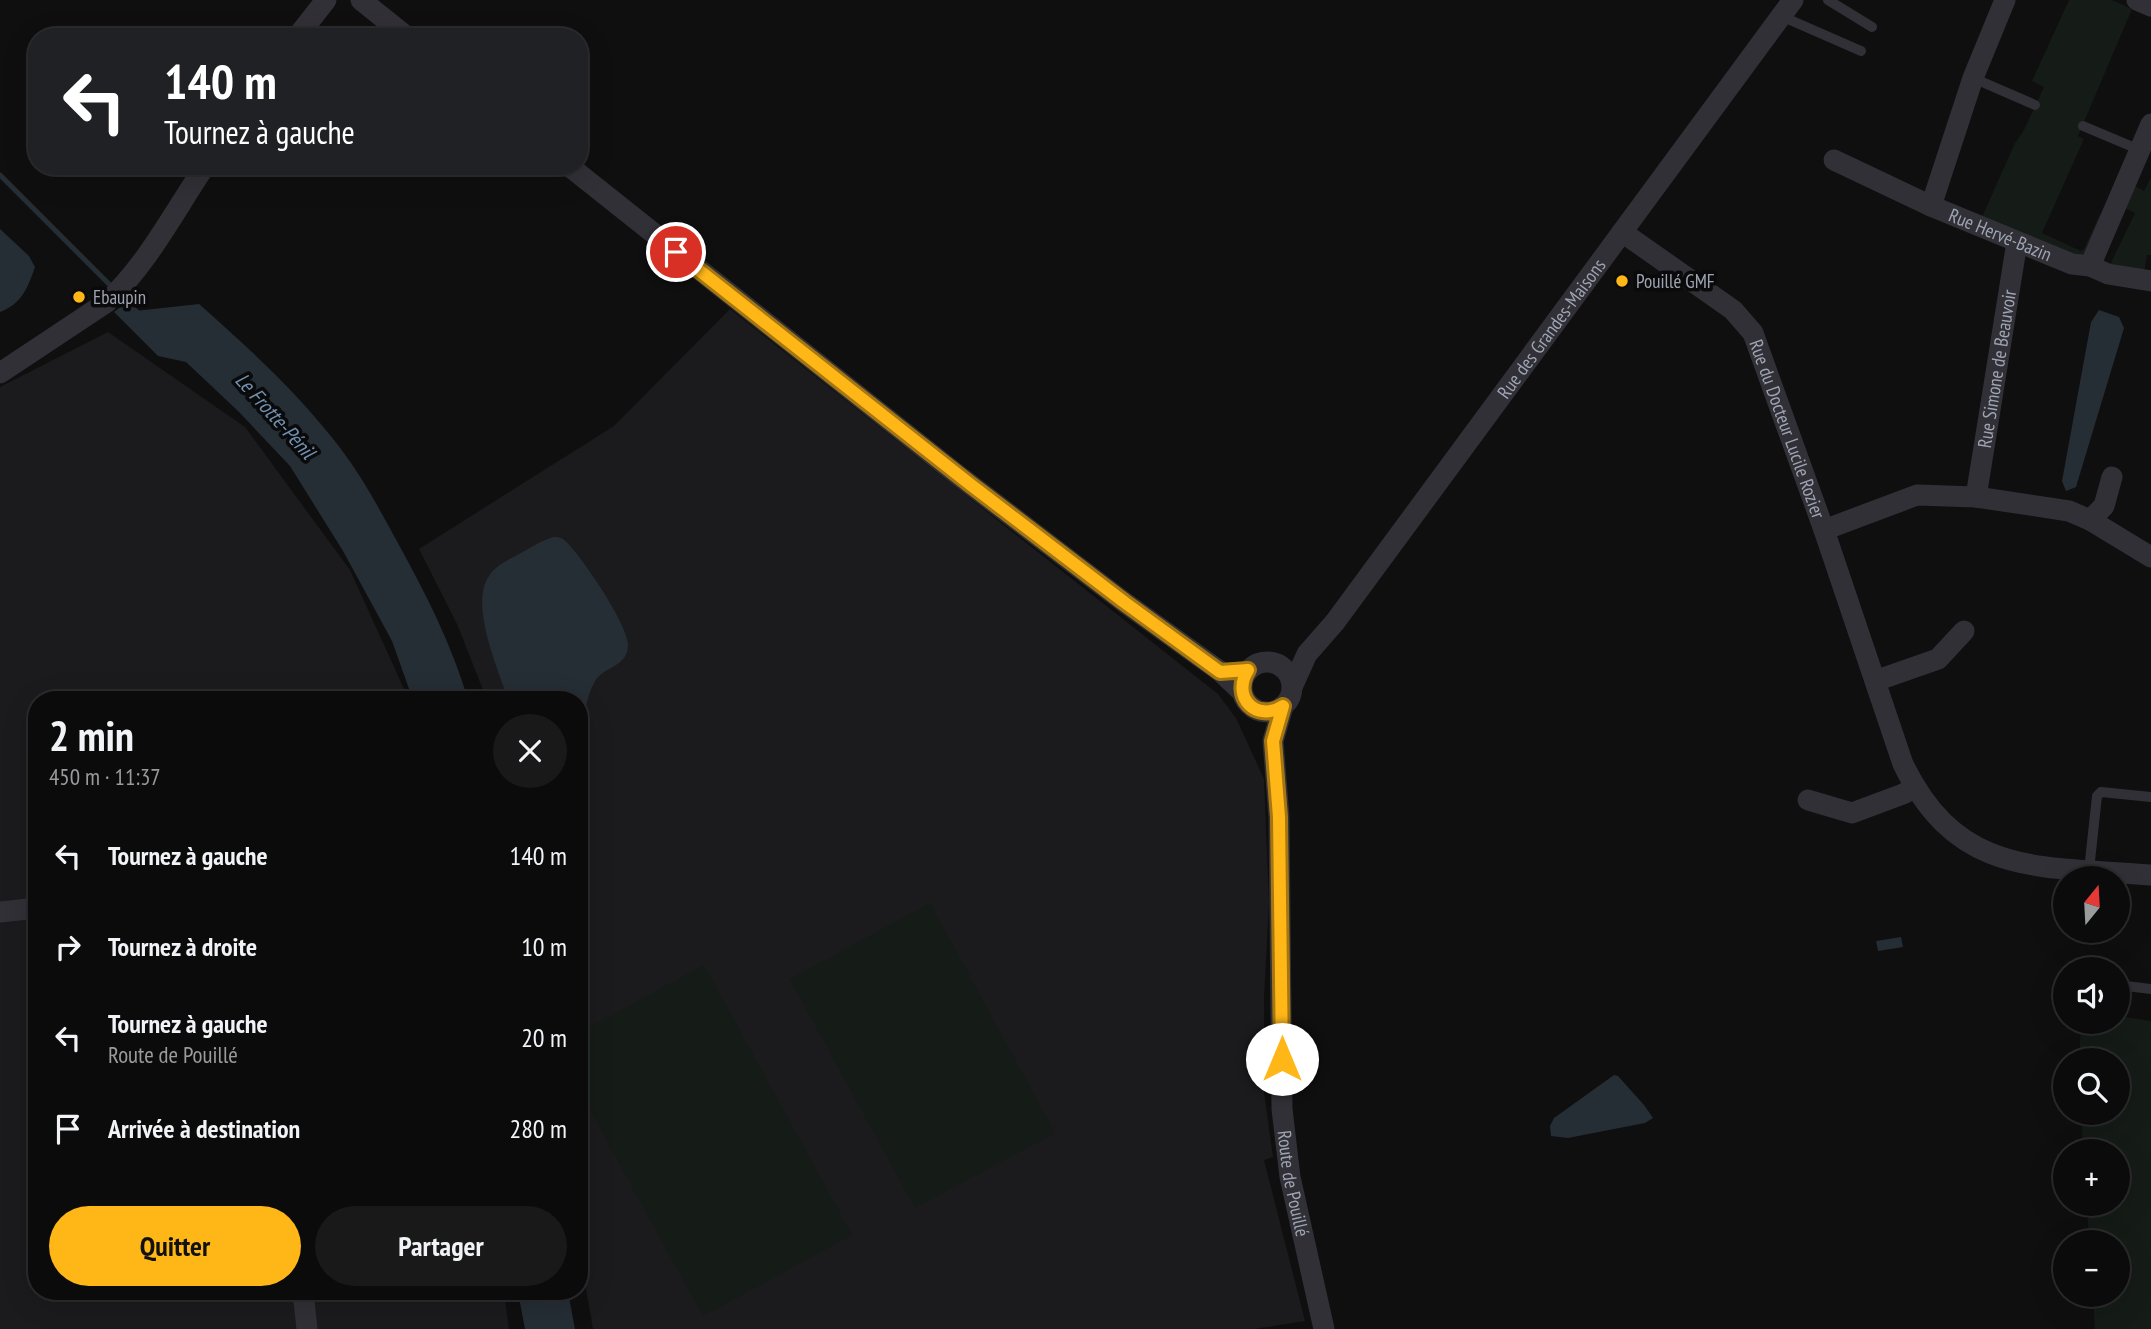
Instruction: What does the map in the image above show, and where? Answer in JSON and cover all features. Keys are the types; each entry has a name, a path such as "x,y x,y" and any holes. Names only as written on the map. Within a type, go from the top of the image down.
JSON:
{"street":[{"path":"304,28 326,0"},
{"path":"361,0 396,28"},
{"name":"Rue Hervé-Bazin","path":"2005,0 1973,78 1931,206 2073,264 2090,266 2108,274 2151,281"},
{"path":"2137,0 2151,6"},
{"name":"Rue des Grandes-Maisons","path":"1307,654 1335,622 1787,8"},
{"path":"2090,266 2151,124"},
{"path":"1834,160 1931,206"},
{"path":"0,373 107,302 132,274 199,175"},
{"path":"580,175 959,476 1220,672 1242,692 1255,709 1270,712 1283,706 1292,693 1307,654"},
{"name":"Rue du Docteur Lucile Rozier","path":"1622,232 1732,310 1753,333 1824,530 1903,764 1914,788 1928,808 1952,832 1977,848 2005,860 2055,866"},
{"name":"Rue Simone de Beauvoir","path":"1976,497 2017,242"},
{"path":"2090,520 2104,506 2112,477"},
{"path":"1824,530 1917,495 1976,497 2069,511 2090,520 2151,557"},
{"path":"1875,681 1938,659 1964,631"},
{"path":"1242,692 1243,677 1248,670 1262,662 1279,664 1307,654"},
{"path":"1279,664 1286,669 1293,685"},
{"path":"1220,672 1248,670"},
{"name":"Route de Pouillé","path":"1283,706 1273,741 1280,830 1282,1109 1290,1177 1324,1329"},
{"name":"Route de Pouillé","path":"1255,709 1273,741"},
{"path":"1808,800 1852,813 1914,788"},
{"name":"Rue du Docteur Lucile Rozier","path":"2130,873 2151,875"},
{"path":"0,912 28,909"},
{"path":"304,1300 307,1329"}],"lane":[{"path":"1828,0 1871,27"},
{"path":"1787,8 1861,51"},
{"path":"1973,78 2035,105"},
{"path":"2083,126 2140,150"},
{"path":"2089,866 2097,796 2101,792 2151,797"},
{"path":"2130,986 2151,989"}],"shaded area":[{"path":"2069,0 2112,0 2132,9 2078,136 2084,139 2042,233 2081,251 2100,214 2102,216 2085,254 2080,256 1982,217 2044,87 2032,81"},
{"path":"2151,177 2151,255 2147,255 2144,273 2109,267 2135,213 2123,207 2133,185 2144,191"},
{"path":"730,309 1218,694 1236,718 1264,779 1269,902 1264,998 1264,1092 1273,1157 1264,1160 1305,1321 1254,1329 593,1329 588,1300 588,691 483,691 457,624 419,549 614,426"},
{"path":"108,332 245,427 350,570 405,691 28,691 28,1300 505,1300 509,1329 0,1329 0,387"},
{"path":"930,903 1055,1133 915,1208 790,979"},
{"path":"704,965 852,1235 703,1316 588,1106 588,1028"},
{"path":"2130,1018 2151,1021 2151,1329 2095,1329 2094,1307 2130,1307 2130,1230 2088,1230 2088,1216 2130,1216 2130,1139 2082,1139 2082,1125 2130,1125 2130,1048 2080,1048 2080,1034 2130,1034"}],"water":[{"path":"0,229 29,256 35,267 19,300 0,312"},
{"path":"127,302 135,311 199,304 274,373 309,410 349,460 385,520 438,620 465,691 410,691 392,641 343,551 290,466 239,412 186,362 158,356 114,312"},
{"path":"2099,310 2119,317 2124,328 2076,487 2066,491 2062,481 2091,322"},
{"path":"558,537 570,546 612,606 626,635 628,645 624,658 598,677 588,698 588,691 505,691 492,654 482,603 489,576 499,566 540,543"},
{"path":"1901,937 1903,947 1878,951 1876,941"},
{"path":"1614,1075 1618,1076 1653,1118 1645,1123 1568,1138 1551,1136 1550,1126 1554,1118"},
{"path":"520,1300 570,1300 575,1329 525,1329"}],"waterway":[{"name":"Le Frotte-Pénil","path":"0,175 114,289"},
{"name":"Le Frotte-Pénil","path":"121,296 141,316"}],"place":[{"name":"Pouillé GMF","path":"1622,281"},
{"name":"Ebaupin","path":"79,297"}],"route":[{"path":"676,252 959,476 1124,602 1220,672 1248,670 1243,677 1242,692 1255,709 1270,712 1283,706 1273,741 1279,817 1282,1059"}]}
